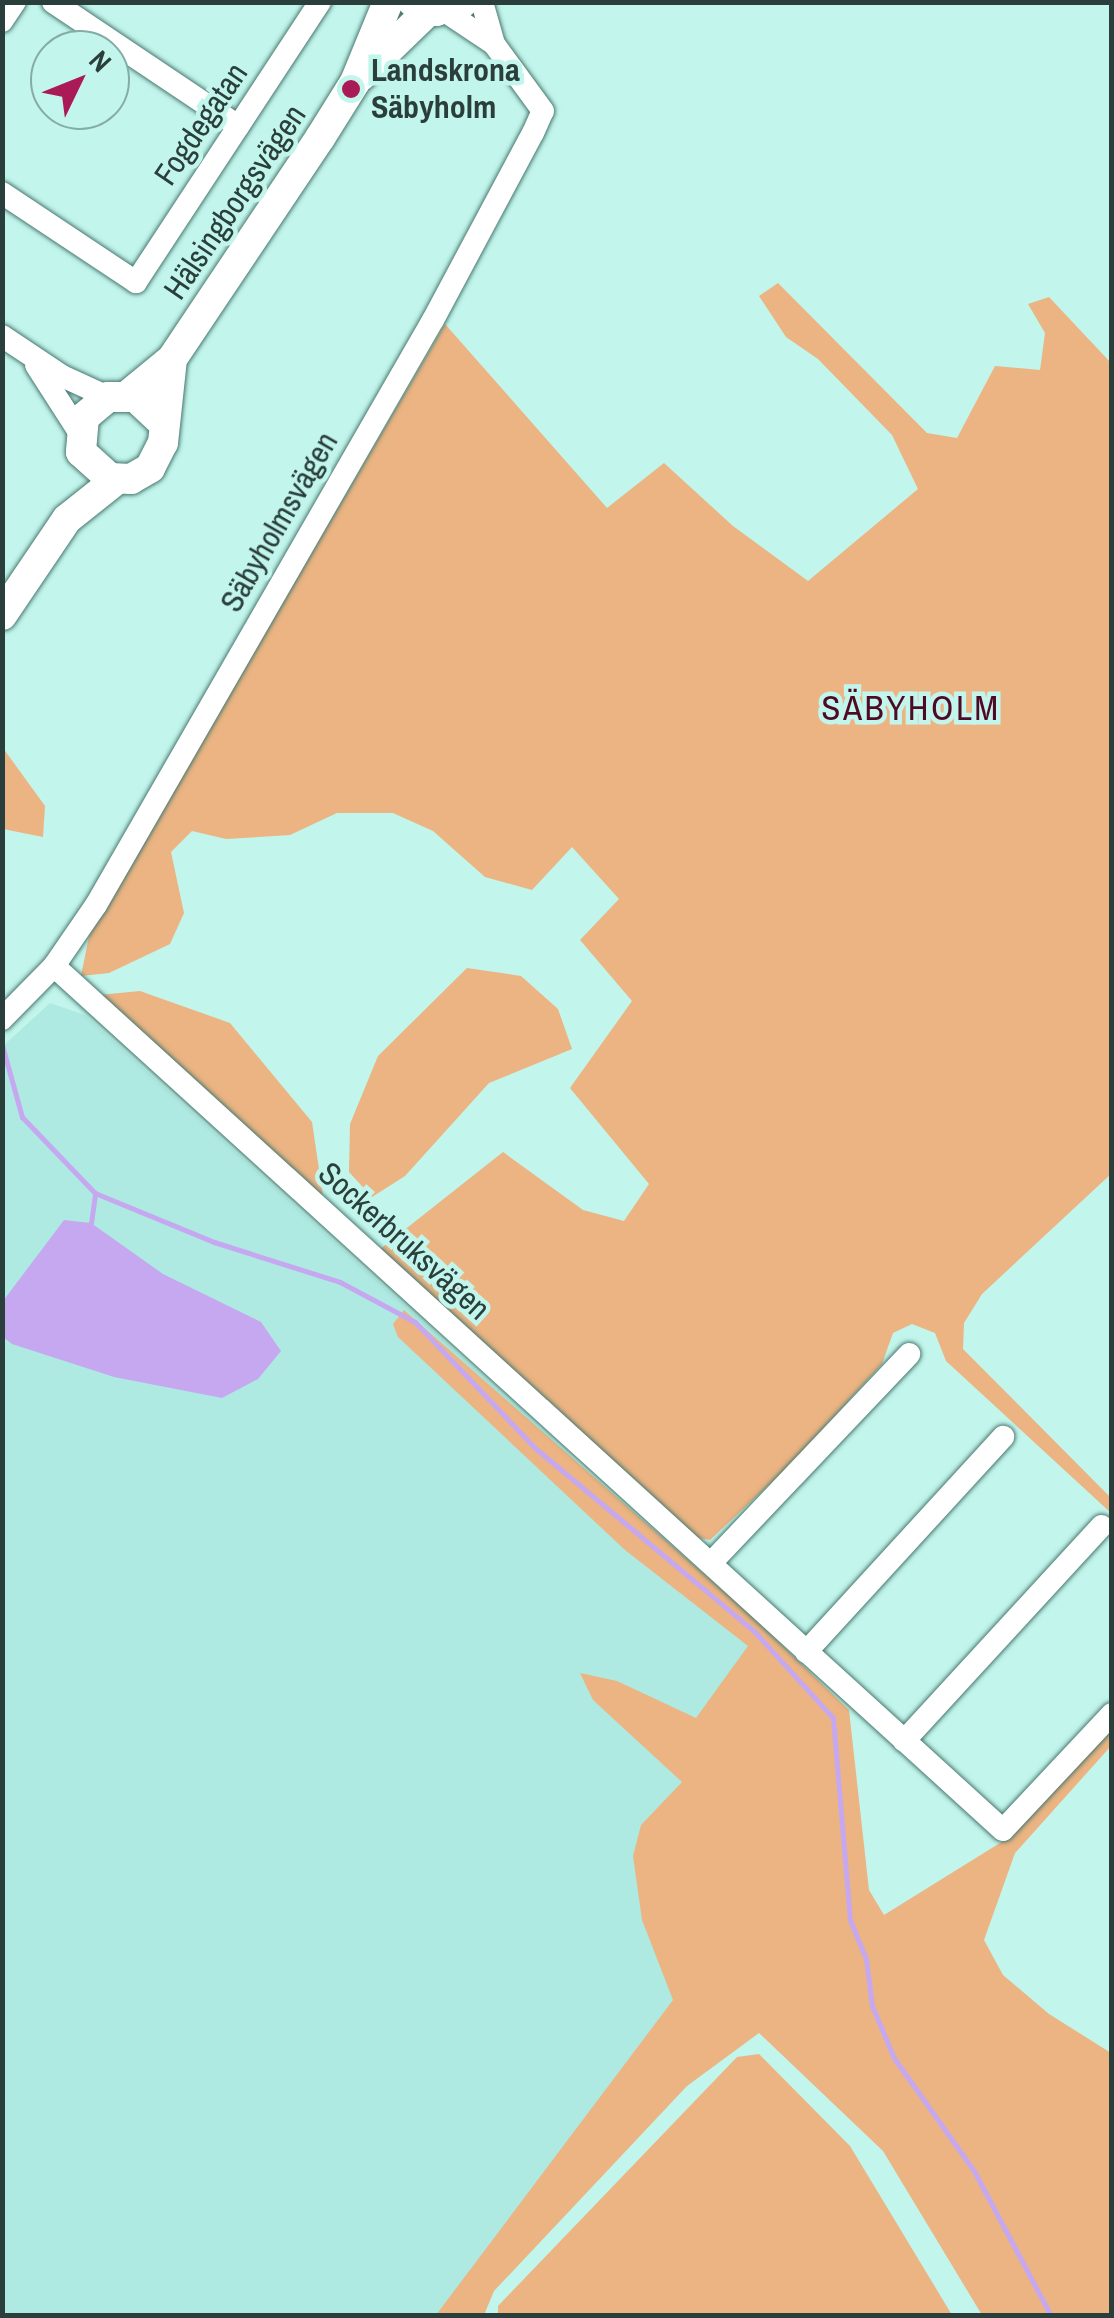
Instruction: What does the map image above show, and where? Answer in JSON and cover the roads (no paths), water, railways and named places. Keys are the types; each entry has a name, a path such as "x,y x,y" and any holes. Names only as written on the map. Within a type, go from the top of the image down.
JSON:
{"main road":[{"name":"Hälsingborgsvägen","path":"161,421 172,360 354,82 388,2"},
{"name":"Hälsingborgsvägen","path":"354,82 437,6"},
{"name":"Hälsingborgsvägen","path":"118,396 172,360"},
{"path":"2,615 67,519 116,480 138,476 155,463 164,443 161,421 148,404 118,396 88,410 67,519"},
{"path":"82,445 116,480"}],"street":[{"path":"2,21 15,2"},
{"path":"53,2 238,126"},
{"name":"Fogdegatan","path":"2,193 136,282 320,2"},
{"name":"Säbyholmsvägen","path":"2,1019 54,966 328,502 532,133 542,111 494,44 482,2"},
{"name":"Säbyholmsvägen","path":"437,6 494,44"},
{"path":"2,336 31,358 118,396"},
{"path":"31,358 82,445"},
{"name":"Sockerbruksvägen","path":"54,966 1002,1830 1112,1714"},
{"path":"711,1563 909,1354"},
{"path":"806,1652 1003,1437"},
{"path":"904,1742 1102,1526"}],"waterway":[{"path":"2,1045 22,1117 95,1193 214,1242 340,1282 415,1322 535,1448 753,1630 833,1718 850,1920 866,1959 872,2006 894,2058 974,2171 1051,2316"},
{"path":"91,1223 95,1193"}],"place":[{"name":"Landskrona Säbyholm","path":"351,89"}],"district":[{"name":"SÄBYHOLM","path":"911,708"}]}
